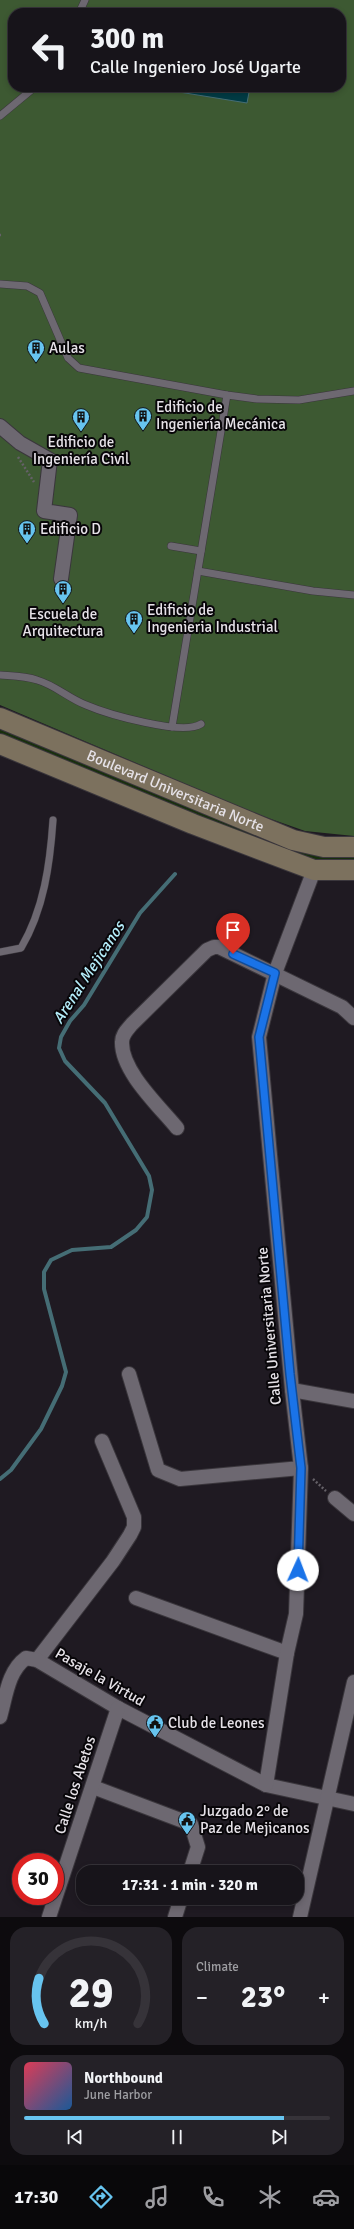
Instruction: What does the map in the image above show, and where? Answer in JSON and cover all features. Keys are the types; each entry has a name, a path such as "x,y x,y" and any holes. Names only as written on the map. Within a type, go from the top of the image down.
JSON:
{"main road":[{"name":"Boulevard Universitaria Norte","path":"0,718 294,840 324,847 354,847"},
{"name":"Boulevard Universitaria Norte","path":"0,744 193,824 314,870 354,870"}],"street":[{"path":"0,426 20,442 50,460 44,511 70,515 61,579"},
{"name":"Calle Universitaria Norte","path":"266,1785 287,1653 296,1614 301,1468 292,1390 259,1037 275,973 314,870"},
{"path":"177,1128 131,1072 124,1056 122,1042 124,1034 207,950 214,947 275,973 342,1007 354,1018"},
{"path":"129,1374 158,1470 180,1479 301,1468"},
{"path":"292,1390 354,1401"},
{"path":"37,1660 113,1561 134,1527 134,1517 102,1441"},
{"path":"335,1498 354,1514"},
{"path":"136,1598 287,1653"},
{"name":"Pasaje la Virtud","path":"0,1717 12,1674 20,1662 26,1658 37,1660 118,1708 266,1785 354,1804"},
{"path":"300,1917 354,1682"},
{"name":"Calle los Abetos","path":"49,1917 118,1708"},
{"path":"93,1787 191,1824 198,1847 192,1865"},
{"path":"175,1917 179,1905"}],"lane":[{"path":"0,116 29,92"},
{"path":"0,284 27,286 40,293 68,358 78,368 227,395 282,401 299,400 354,391"},
{"path":"172,727 227,395"},
{"path":"172,546 201,551"},
{"path":"198,571 313,591 354,596"},
{"path":"0,675 36,680 54,686 84,704 143,722 172,727 191,728 201,724"},
{"path":"0,952 21,948 32,930 51,858 53,820"}],"path":[{"path":"17,456 39,489"},
{"path":"301,1468 335,1498"}],"green space":[{"path":"0,0 354,0 354,836 305,831 251,812 0,705"},
{"path":"0,725 354,853 354,863 316,862 0,737"}],"water":[{"path":"179,92 249,92 247,103"}],"waterway":[{"name":"Arenal Mejicanos","path":"0,1479 11,1470 41,1429 62,1386 66,1372 44,1289 44,1272 51,1260 72,1250 111,1247 136,1230 147,1217 152,1190 149,1176 105,1103 65,1061 59,1048 61,1037 70,1021 84,1005 140,913 175,874"}],"place":[{"name":"Aulas","path":"36,363"},
{"name":"Edificio de Ingeniería Mecánica","path":"143,431"},
{"name":"Edificio de Ingeniería Civil","path":"81,432"},
{"name":"Edificio D","path":"27,544"},
{"name":"Escuela de Arquitectura","path":"63,604"},
{"name":"Edificio de Ingenieria Industrial","path":"134,634"},
{"name":"Club de Leones","path":"155,1738"},
{"name":"Juzgado 2° de Paz de Mejicanos","path":"187,1835"}],"route":[{"path":"233,954 275,973 259,1037 290,1374 301,1468 298,1570"}]}
